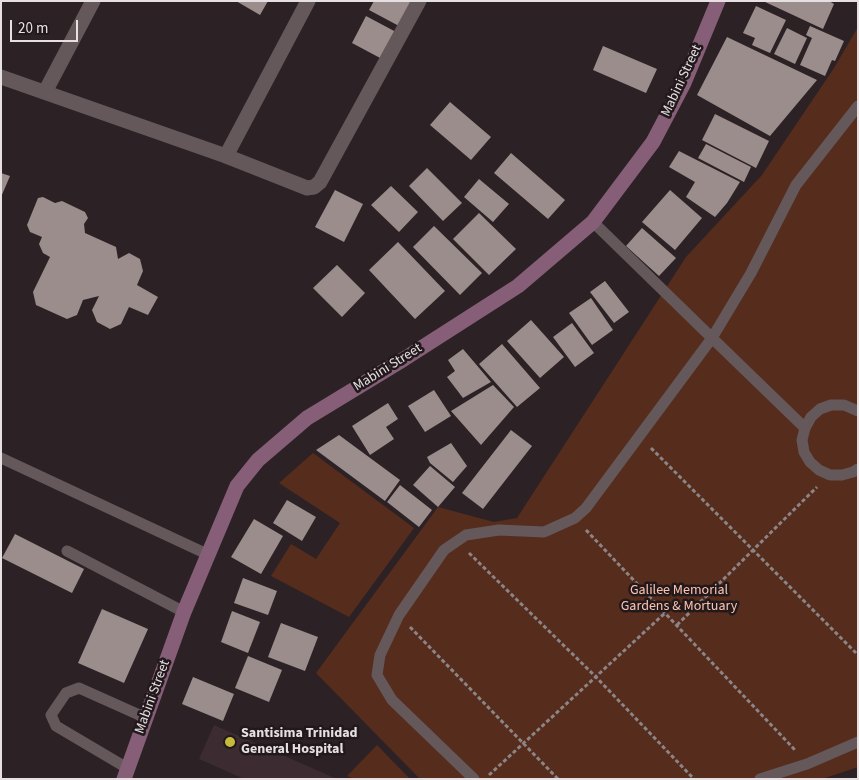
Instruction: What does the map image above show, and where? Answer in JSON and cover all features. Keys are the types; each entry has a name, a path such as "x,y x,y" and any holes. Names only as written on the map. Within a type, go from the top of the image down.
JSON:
{"main road":[{"name":"Mabini Street","path":"125,773 184,612 237,486 258,460 306,418 404,359 518,286 592,222 653,142 684,82 718,1"}],"street":[{"path":"45,92 93,1"},
{"path":"226,156 308,1"},
{"path":"1,77 226,156 307,188 314,187 320,182 419,1"}],"lane":[{"path":"474,779 392,700 377,675 380,655 399,615 444,550 466,535 499,530 544,532 575,518 586,508 712,338 750,274 796,185 858,106"},
{"path":"592,222 805,428"},
{"path":"856,473 830,475 819,470 810,462 804,452 802,440 805,428 811,417 820,409 831,405 844,405 858,411"},
{"path":"1,458 208,556"},
{"path":"67,551 184,612"},
{"path":"125,773 56,726 51,715 66,693 79,688 146,718"},
{"path":"760,779 807,764 858,742"}],"path":[{"path":"640,437 858,655"},
{"path":"677,625 830,475"},
{"path":"575,518 807,764"},
{"path":"457,541 595,676 694,779"},
{"path":"485,779 665,613"},
{"path":"399,615 558,779"}],"shaded area":[{"name":"Santisima Trinidad General Hospital","path":"214,725 337,779 244,779 199,759"}],"green space":[{"name":"Galilee Memorial Gardens & Mortuary","path":"858,27 858,767 822,779 420,779 316,673 438,507 494,522 517,518 686,257 762,175 834,68"},
{"path":"313,453 414,528 349,617 271,576 291,544 316,559 340,523 279,483"},
{"path":"377,745 410,779 354,779 347,776"}],"building":[{"path":"236,1 268,1 260,15"},
{"path":"374,1 408,1 411,3 399,26 369,10"},
{"path":"763,1 829,1 834,4 823,29"},
{"path":"756,6 786,20 770,53 752,45 755,38 743,33"},
{"path":"366,16 396,32 382,59 352,43"},
{"path":"810,26 844,41 835,61 832,60 825,76 800,65 812,38 806,35"},
{"path":"787,28 807,38 795,64 774,54"},
{"path":"727,37 817,80 770,136 697,95"},
{"path":"603,46 657,69 646,93 593,70"},
{"path":"450,102 491,137 471,160 430,125"},
{"path":"715,114 769,141 756,168 702,140"},
{"path":"706,144 751,167 744,182 698,158"},
{"path":"679,151 740,182 727,203 715,217 686,197 695,182 669,167"},
{"path":"511,153 565,200 548,219 494,173"},
{"path":"427,168 462,203 443,221 409,186"},
{"path":"1,173 10,176 1,197"},
{"path":"479,179 509,204 493,222 464,197"},
{"path":"391,186 418,212 399,232 371,205"},
{"path":"335,190 363,204 344,242 315,227"},
{"path":"670,190 702,218 675,250 642,222"},
{"path":"43,197 55,203 62,201 85,212 88,218 84,224 85,233 116,247 118,259 129,253 140,259 143,271 137,285 158,297 148,315 129,307 121,324 110,329 97,322 92,310 99,296 83,300 77,315 67,319 36,305 33,292 50,257 43,253 39,244 42,237 30,232 27,225 38,198"},
{"path":"479,213 516,249 489,275 453,239"},
{"path":"434,226 482,273 460,295 413,247"},
{"path":"642,228 676,258 659,276 626,246"},
{"path":"398,242 445,291 415,319 369,270"},
{"path":"337,265 365,293 342,317 313,288"},
{"path":"605,281 629,312 614,323 590,292"},
{"path":"591,298 613,330 592,345 569,313"},
{"path":"531,320 564,357 540,378 507,341"},
{"path":"572,323 594,353 575,367 553,337"},
{"path":"502,344 540,388 517,407 479,364"},
{"path":"463,349 491,382 463,398 447,377 455,371 448,360"},
{"path":"493,385 514,407 481,445 451,411"},
{"path":"434,390 451,416 425,432 408,406"},
{"path":"388,403 398,419 386,427 394,439 370,455 352,426"},
{"path":"511,430 532,446 483,509 462,493"},
{"path":"339,435 400,480 385,501 316,450"},
{"path":"451,443 467,466 453,482 430,463 427,457"},
{"path":"430,466 455,487 438,507 413,485"},
{"path":"400,485 432,510 419,527 387,502"},
{"path":"287,500 316,517 302,541 273,523"},
{"path":"254,519 283,536 261,574 231,557"},
{"path":"15,534 84,569 72,593 2,558"},
{"path":"243,578 277,591 268,615 234,603"},
{"path":"102,609 148,629 124,683 78,663"},
{"path":"232,611 260,622 248,653 221,642"},
{"path":"281,623 318,637 305,671 268,657"},
{"path":"248,656 282,670 269,702 235,688"},
{"path":"193,677 234,694 223,721 182,704"}],"place":[{"name":"Santisima Trinidad General Hospital","path":"230,742"}]}
